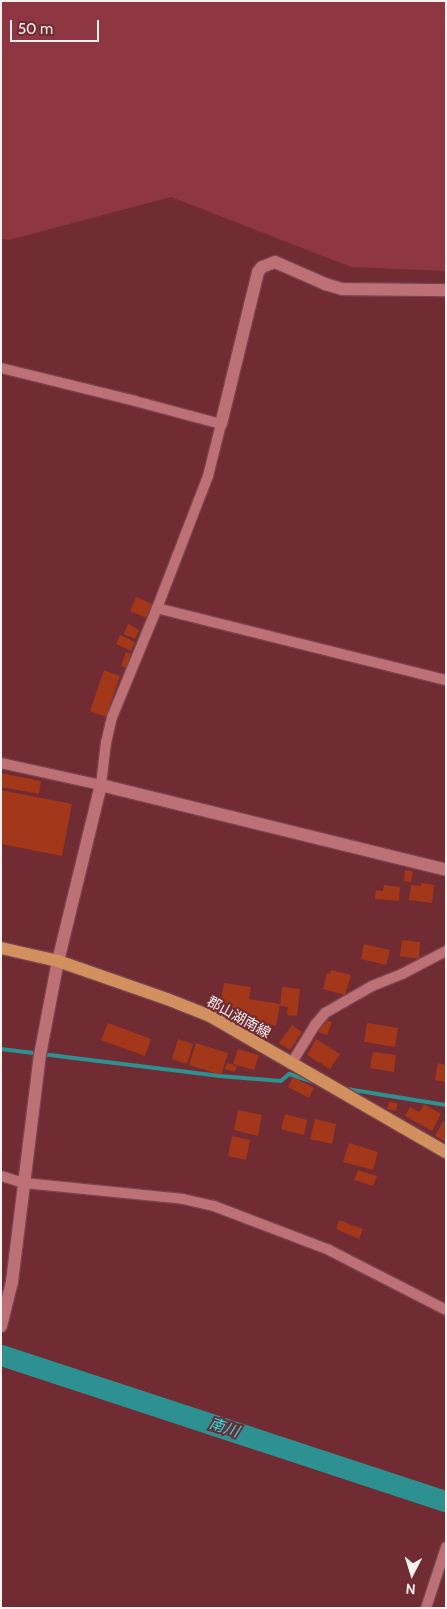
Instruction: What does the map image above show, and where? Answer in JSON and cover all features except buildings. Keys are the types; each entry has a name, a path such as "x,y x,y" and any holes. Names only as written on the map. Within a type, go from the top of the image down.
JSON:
{"main road":[{"name":"郡山湖南線","path":"1,948 58,961 210,1016 446,1152"}],"street":[{"path":"1,1326 12,1282 40,1056 58,961 101,785 106,742 112,717 208,476 258,272 262,267 275,262 325,284 342,289 446,290"},
{"path":"1,368 221,424"},
{"path":"157,608 446,680"},
{"path":"1,763 101,785 446,870"},
{"path":"291,1064 315,1025 325,1013 372,986 402,974 446,951"},
{"path":"1,1176 24,1183 183,1200 214,1206 329,1250 446,1310"},
{"path":"426,1608 446,1548"}],"shaded area":[{"path":"1,1 446,1 446,271 351,267 171,197 9,240 1,239"}],"waterway":[{"path":"1,1049 220,1076 281,1081 289,1074 313,1082"},
{"path":"347,1089 446,1105"},
{"name":"南川","path":"1,1355 446,1501"}]}
